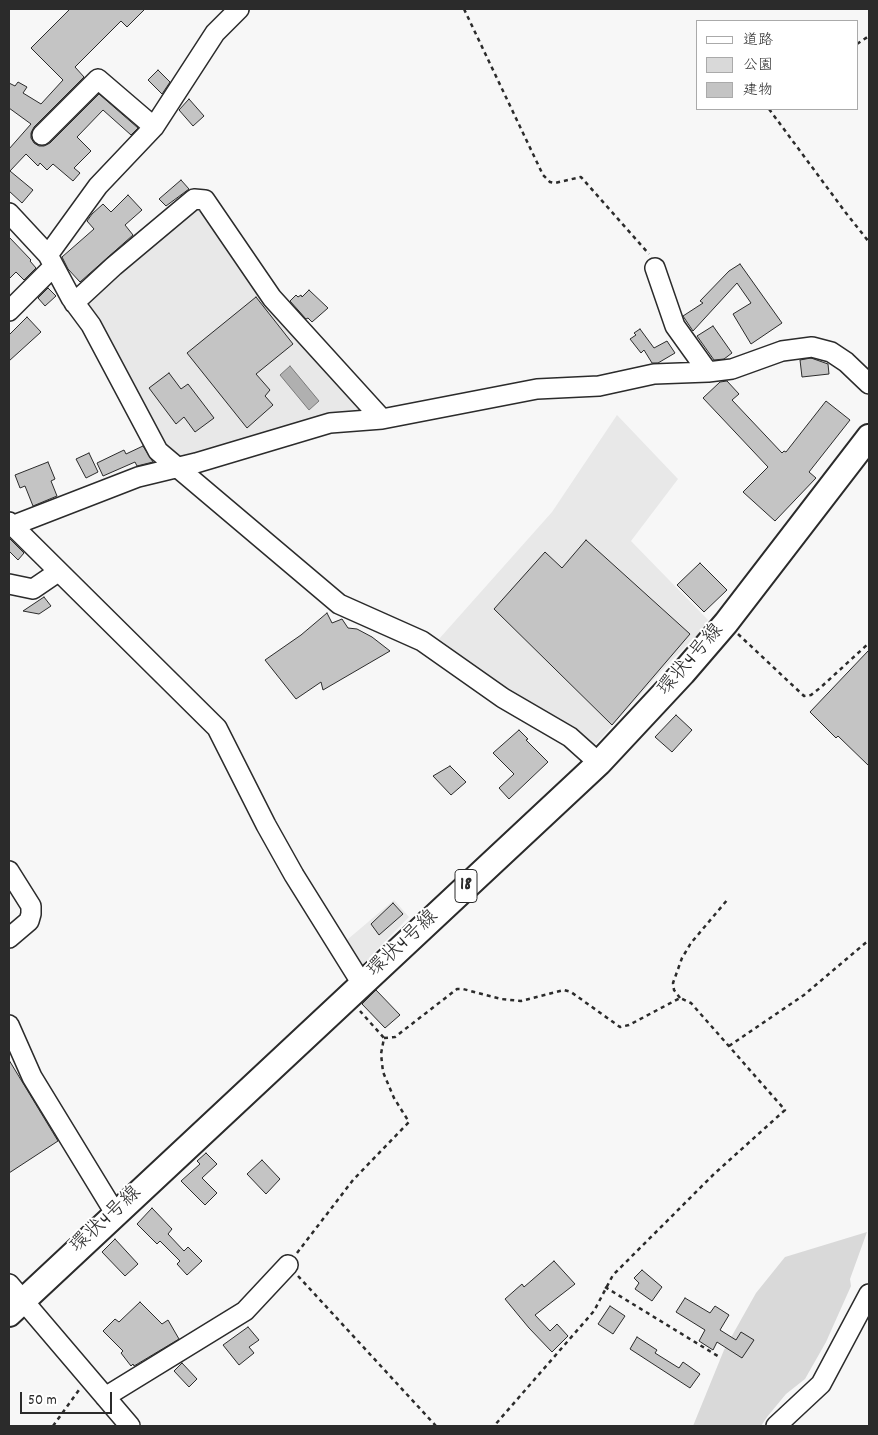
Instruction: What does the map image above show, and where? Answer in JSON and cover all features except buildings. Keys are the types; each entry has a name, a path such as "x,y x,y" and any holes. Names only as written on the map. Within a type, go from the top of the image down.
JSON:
{"main road":[{"name":"環状4号線","path":"14,1299 115,1213 599,763 684,673 726,623 869,436"}],"street":[{"path":"9,311 51,261 98,186 154,127 215,33 239,9"},
{"path":"42,134 98,79 154,127"},
{"path":"74,303 114,266 194,199 205,200 272,298 382,418"},
{"path":"9,213 51,261 74,303 91,325 158,451 340,604 422,641 503,698 570,737 599,763"},
{"path":"655,268 675,326 708,372"},
{"path":"355,990 266,825 217,728 9,525 138,477 330,423 382,418 537,389 599,386 654,374 732,369 782,351 812,347 831,352 846,362 869,384"},
{"path":"9,584 33,589 58,572"},
{"path":"9,871 31,906 29,921 9,938"},
{"path":"9,1024 32,1077 115,1213"},
{"path":"105,1397 245,1311 288,1265"},
{"path":"776,1426 821,1384 869,1294"},
{"path":"14,1299 92,1380 130,1426"}],"path":[{"path":"464,9 543,175 550,182 555,183 581,177 647,250 655,268"},
{"path":"858,43 869,36"},
{"path":"770,110 869,242"},
{"path":"726,623 804,696 811,695 820,688 869,643"},
{"path":"494,1426 594,1311 613,1275 714,1174 785,1110 691,1003 680,998 674,990 673,982 690,943 728,899"},
{"path":"729,1046 804,995 869,940"},
{"path":"384,1038 395,1037 457,989 502,999 521,1001 564,990 571,992 620,1027 629,1025 680,998"},
{"path":"355,990 384,1038 381,1054 383,1072 394,1098 409,1122 353,1180 288,1265 436,1426"},
{"path":"605,1287 720,1358"},
{"path":"53,1426 73,1396 86,1382 92,1380"}],"shaded area":[{"path":"196,202 366,413 179,459 165,446 87,305 87,298"},
{"path":"290,366 319,401 309,410 280,375"},
{"path":"617,415 678,479 631,541 708,620 701,631 667,665 594,746 573,729 510,693 439,639 552,512"},
{"path":"394,900 409,917 357,970 341,945"}],"green space":[{"path":"867,1232 850,1279 851,1286 826,1342 805,1379 786,1394 761,1426 693,1426 724,1350 756,1293 785,1257"}]}
